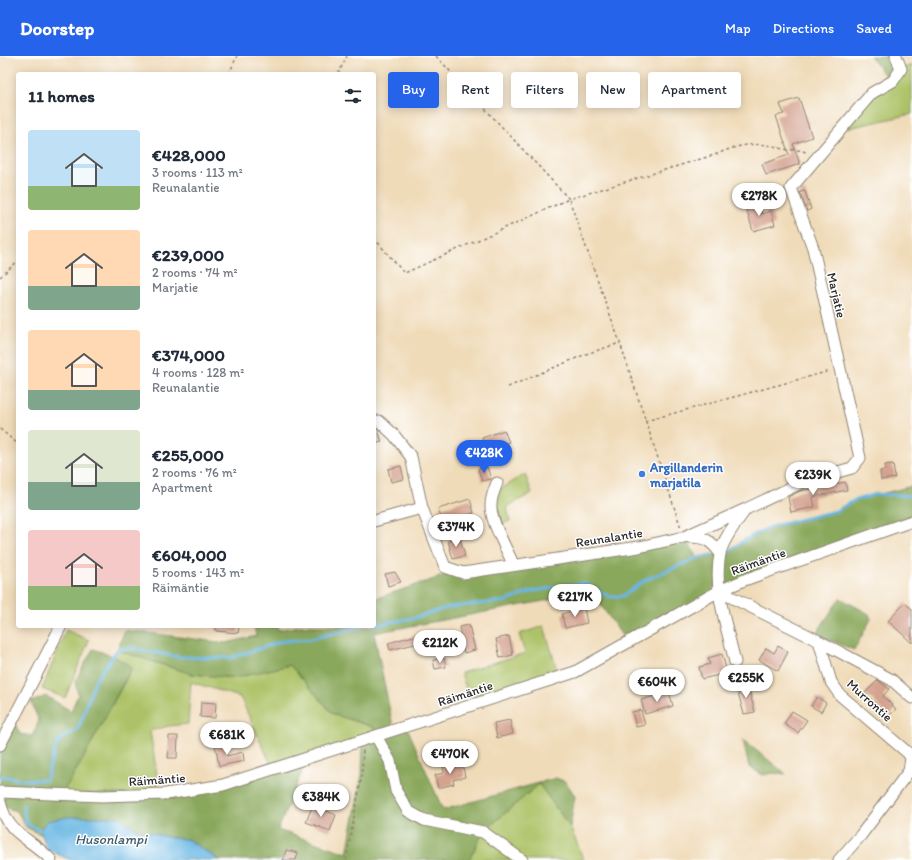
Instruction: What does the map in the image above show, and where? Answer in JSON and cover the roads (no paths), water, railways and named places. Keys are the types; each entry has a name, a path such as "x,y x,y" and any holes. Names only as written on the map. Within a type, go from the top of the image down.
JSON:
{"street":[{"name":"Marjatie","path":"746,509 805,481 852,468 860,458 813,248 791,188 872,93 893,81 901,69 896,56"},
{"name":"Reunalantie","path":"379,421 394,434 410,457 422,508 445,567 463,573 513,564 600,554 684,537 746,509"},
{"path":"497,483 492,494 490,506 495,522 513,564"},
{"path":"376,520 422,508"},
{"path":"735,662 719,591 720,553 734,526 746,509"},
{"name":"Räimäntie","path":"0,792 102,796 166,794 223,785 576,672 719,591 747,579 912,521"},
{"path":"684,537 704,538 714,544 720,553"},
{"path":"719,591 819,641 892,680 912,698"},
{"path":"0,745 60,628"},
{"name":"Murrontie","path":"819,641 831,682 840,695 908,753 911,758 909,771 861,835 839,860"},
{"path":"376,736 390,761 396,791 408,811 424,820 484,832 522,860"},
{"path":"0,802 3,816 16,833 40,847 51,860"}],"water":[{"name":"Husonlampi","path":"68,817 118,817 136,829 171,838 187,839 219,860 70,860 47,849 40,830 47,821"}],"waterway":[{"path":"728,552 746,539 770,527 836,511 853,501 877,494 912,496"},
{"path":"376,625 414,618 450,607 506,601 533,591 584,583 610,597 623,596 645,580 697,558 712,555"},
{"path":"0,776 23,780 46,780 57,744 61,739 79,727 95,681 117,650 132,648 179,657 230,658 283,641 311,639 354,628"},
{"path":"23,805 26,824 40,830"}],"place":[{"name":"Argillanderin marjatila","path":"642,474"}]}
